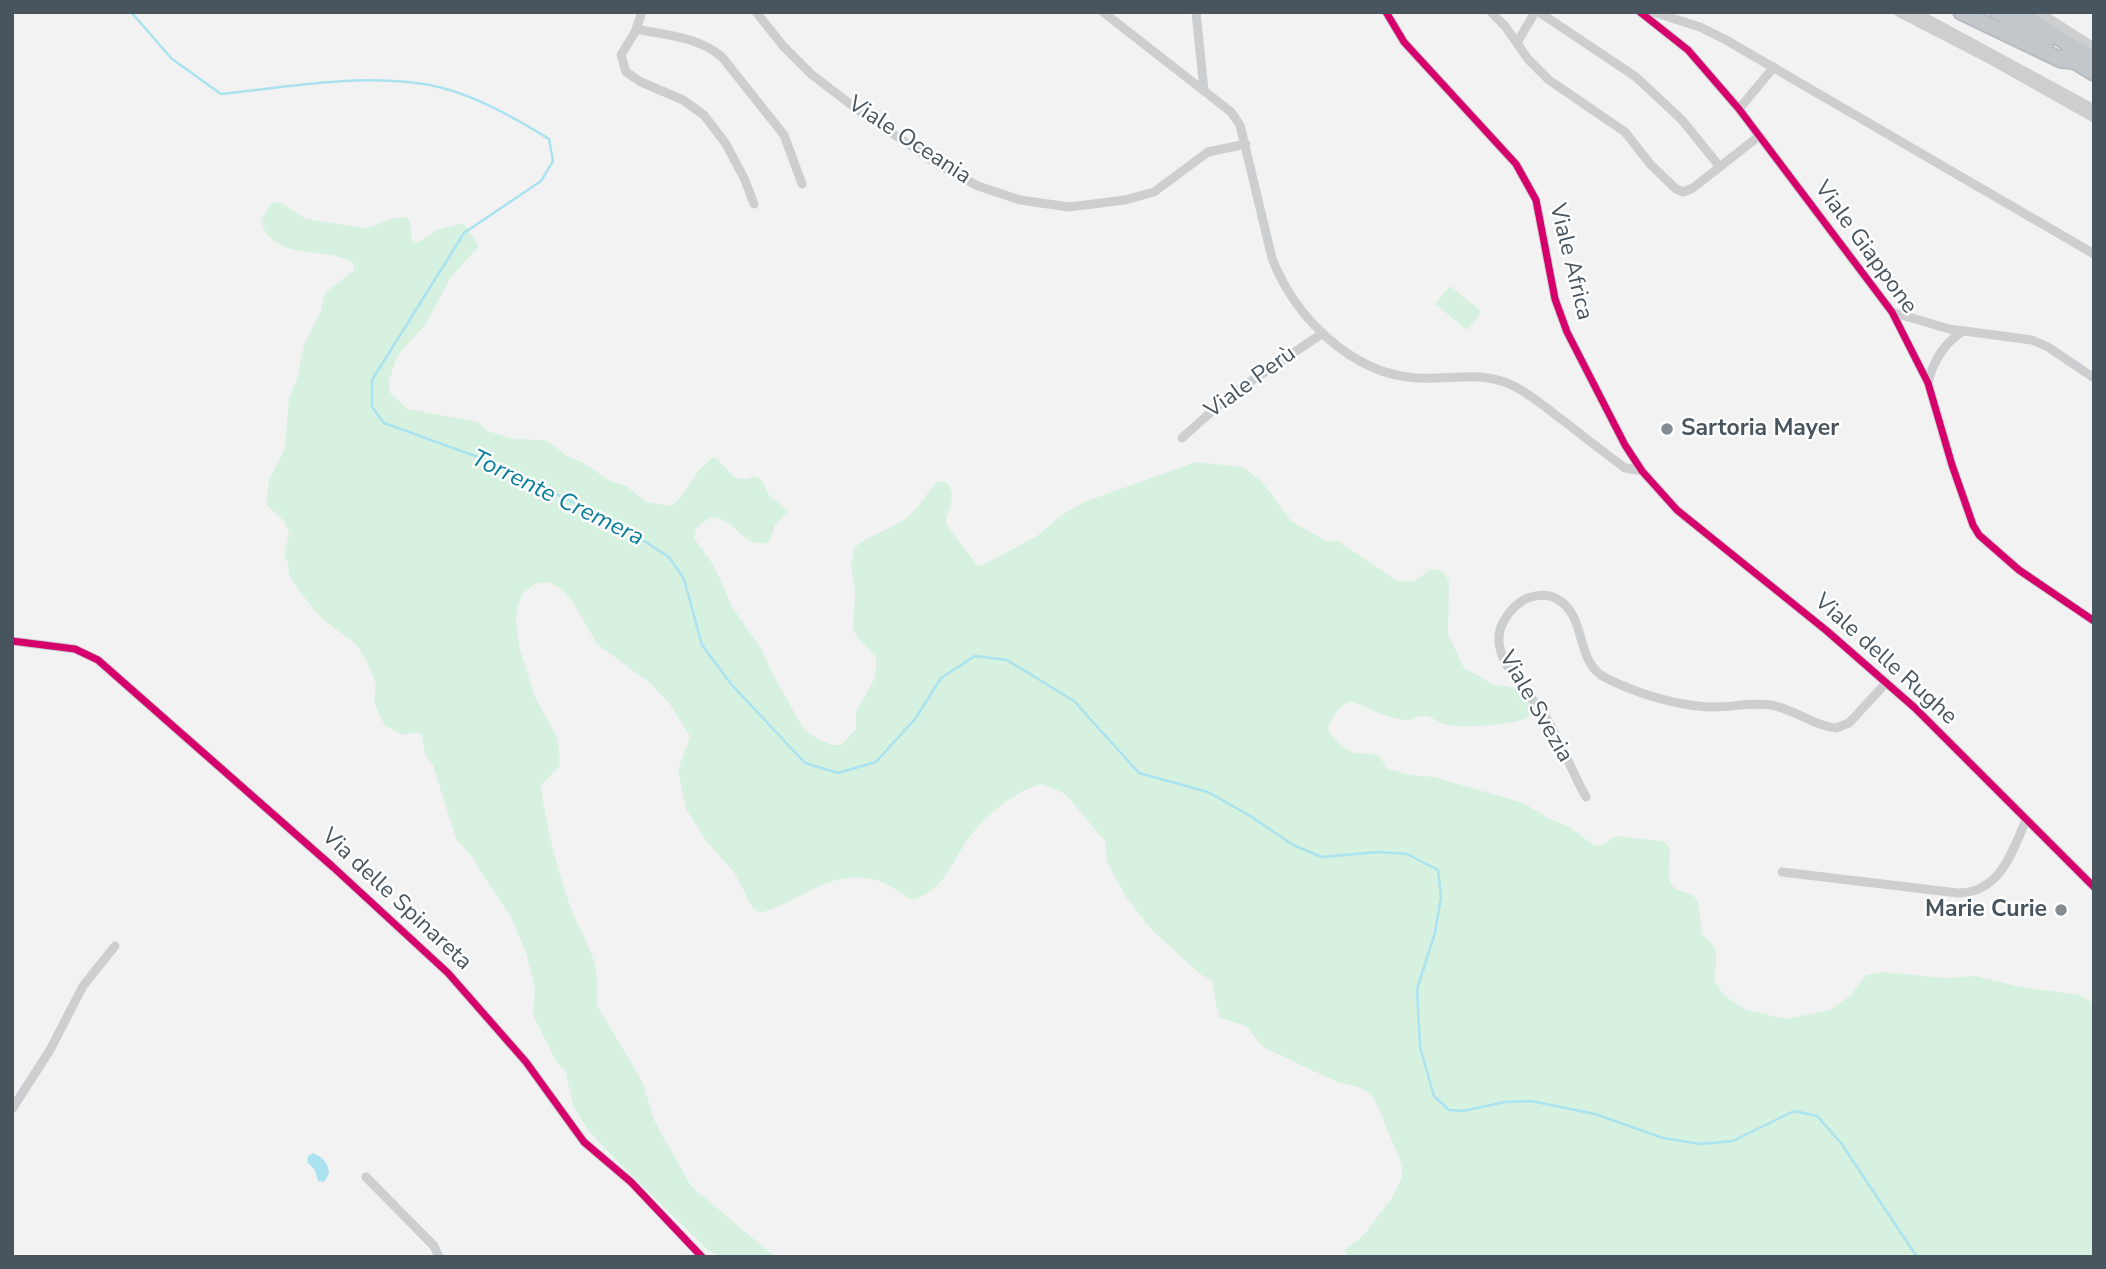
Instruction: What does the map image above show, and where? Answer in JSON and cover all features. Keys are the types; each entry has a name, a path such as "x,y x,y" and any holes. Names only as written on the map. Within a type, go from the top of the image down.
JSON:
{"highway":[{"path":"1961,12 2061,60 2073,61"},
{"path":"1997,12 2094,73"},
{"path":"2018,12 2094,60"}],"street":[{"path":"642,12 621,55 626,72 641,82 683,100 704,116 726,144 754,204"},
{"name":"Viale Oceania","path":"756,12 784,47 811,74 858,110 942,167 978,186 1020,200 1069,207 1125,200 1154,192 1208,152 1246,144"},
{"name":"Viale delle Rughe","path":"1103,12 1231,112 1240,125 1246,144 1272,258 1280,278 1337,347 1355,359 1390,374 1418,378 1478,375 1512,385 1625,468 1642,471 1677,510 1827,631 1915,708 2094,887"},
{"path":"1196,12 1204,90"},
{"name":"Viale Africa","path":"1386,12 1404,42 1516,164 1526,179 1536,200 1555,299 1567,332 1625,445 1642,471"},
{"path":"1491,12 1505,26 1533,65 1625,132 1651,165 1678,190 1690,190 1759,136"},
{"path":"1517,43 1537,12 1636,76 1682,120 1720,167"},
{"name":"Viale Giappone","path":"1640,12 1688,50 1739,109 1892,312 1928,383 1952,466 1976,530 2019,570 2094,621"},
{"path":"1653,12 1700,27 1774,67 2094,254"},
{"path":"1898,12 2094,118"},
{"path":"1915,12 2094,109"},
{"path":"2038,12 2094,48"},
{"path":"636,29 698,42 712,48 722,57 784,135 802,184"},
{"path":"1739,109 1774,67"},
{"path":"1892,312 1935,326 2032,340 2048,347 2094,378"},
{"path":"1928,383 1942,349 1963,331"},
{"name":"Viale Perù","path":"1182,438 1248,381 1323,333"},
{"name":"Viale Svezia","path":"1586,797 1546,716 1508,667 1501,653 1498,637 1504,619 1514,607 1528,598 1549,596 1569,608 1586,656 1601,675 1653,696 1683,704 1708,707 1769,705 1836,728 1849,723 1886,682"},
{"name":"Via delle Spinareta","path":"12,641 75,649 98,660 333,867 462,987 526,1062 588,1147 636,1187 702,1257"},
{"path":"1782,872 1958,893 1971,892 1990,883 2001,872 2026,820"},
{"path":"12,1109 50,1050 83,986 115,946"},
{"path":"366,1177 434,1246 439,1257"}],"green space":[{"path":"275,202 306,219 364,228 405,217 410,221 412,240 417,243 437,230 463,223 479,246 451,277 425,325 397,356 389,381 390,393 408,409 478,422 488,431 512,439 546,440 567,456 582,462 610,481 626,486 647,502 671,506 683,495 700,469 714,457 736,477 747,479 754,476 761,479 769,495 788,511 775,525 769,543 751,541 728,523 711,517 696,528 694,538 714,566 732,607 762,650 804,729 817,739 832,745 841,745 856,729 856,711 873,682 877,665 875,656 856,636 853,627 855,592 851,565 854,548 909,516 937,482 945,481 952,496 946,524 977,565 983,565 1037,536 1059,517 1084,502 1196,462 1243,467 1262,482 1291,521 1327,542 1337,540 1396,580 1413,582 1431,569 1442,571 1449,581 1448,634 1464,668 1495,685 1519,688 1530,701 1533,714 1505,724 1457,726 1426,716 1408,720 1396,719 1351,701 1336,712 1329,724 1328,729 1335,739 1353,752 1380,757 1386,768 1409,775 1434,777 1523,803 1568,826 1595,846 1603,845 1615,836 1664,841 1670,848 1671,884 1677,890 1693,895 1698,902 1702,934 1714,946 1715,982 1725,996 1746,1010 1787,1019 1830,1010 1850,996 1865,976 1882,972 1946,978 1975,976 2021,987 2080,995 2094,1004 2094,1257 1349,1257 1344,1250 1363,1236 1391,1199 1402,1178 1402,1165 1371,1094 1358,1087 1337,1082 1263,1047 1246,1026 1220,1018 1212,980 1200,974 1151,929 1126,897 1107,862 1105,841 1065,794 1043,784 1006,801 976,829 942,880 924,895 912,900 879,881 845,878 759,913 752,907 734,872 707,842 686,809 678,770 690,736 669,703 651,684 597,644 571,599 561,589 549,582 535,584 523,593 518,605 516,619 519,645 534,695 558,739 560,765 541,785 543,800 568,900 595,965 598,1007 643,1083 654,1120 691,1186 775,1257 722,1257 709,1251 616,1160 588,1130 574,1108 565,1070 557,1063 533,1015 535,990 526,952 510,915 474,859 456,839 433,765 425,755 422,735 417,732 403,735 385,726 374,703 376,684 366,660 355,643 322,619 289,575 288,563 284,557 289,533 284,521 266,504 269,480 285,448 289,397 297,380 304,345 321,311 325,293 354,270 354,264 343,258 288,248 277,243 267,234 261,220 270,205"},
{"path":"1450,286 1482,312 1467,330 1435,304"}],"water":[{"path":"313,1153 327,1164 329,1174 324,1182 318,1181 315,1170 307,1162 308,1156"}],"waterway":[{"name":"Torrente Cremera","path":"131,12 172,59 221,94 343,81 416,83 451,90 468,97 502,112 549,139 553,161 541,181 464,233 372,380 372,407 384,423 486,460 616,523 669,557 684,579 702,645 731,684 805,763 838,773 876,762 915,719 941,678 975,656 1007,660 1074,701 1139,773 1208,792 1293,845 1322,857 1378,852 1407,854 1438,870 1441,897 1435,933 1417,989 1420,1047 1434,1096 1449,1110 1463,1111 1505,1102 1531,1101 1595,1114 1663,1138 1700,1144 1733,1141 1794,1111 1817,1116 1841,1143 1917,1257"}],"cycle path":[{"path":"1386,12 1404,42 1516,164 1536,200 1555,299 1567,332 1625,445 1642,471 1677,510 1827,631 1915,708 2094,887"},
{"path":"1640,12 1688,50 1739,109 1892,312 1928,383 1952,465 1979,535 2019,570 2094,621"},
{"path":"12,641 75,649 98,660 333,867 448,973 526,1062 584,1142 631,1182 702,1257"}],"place":[{"name":"Sartoria Mayer","path":"1667,429"},
{"name":"Marie Curie","path":"2061,910"}]}
